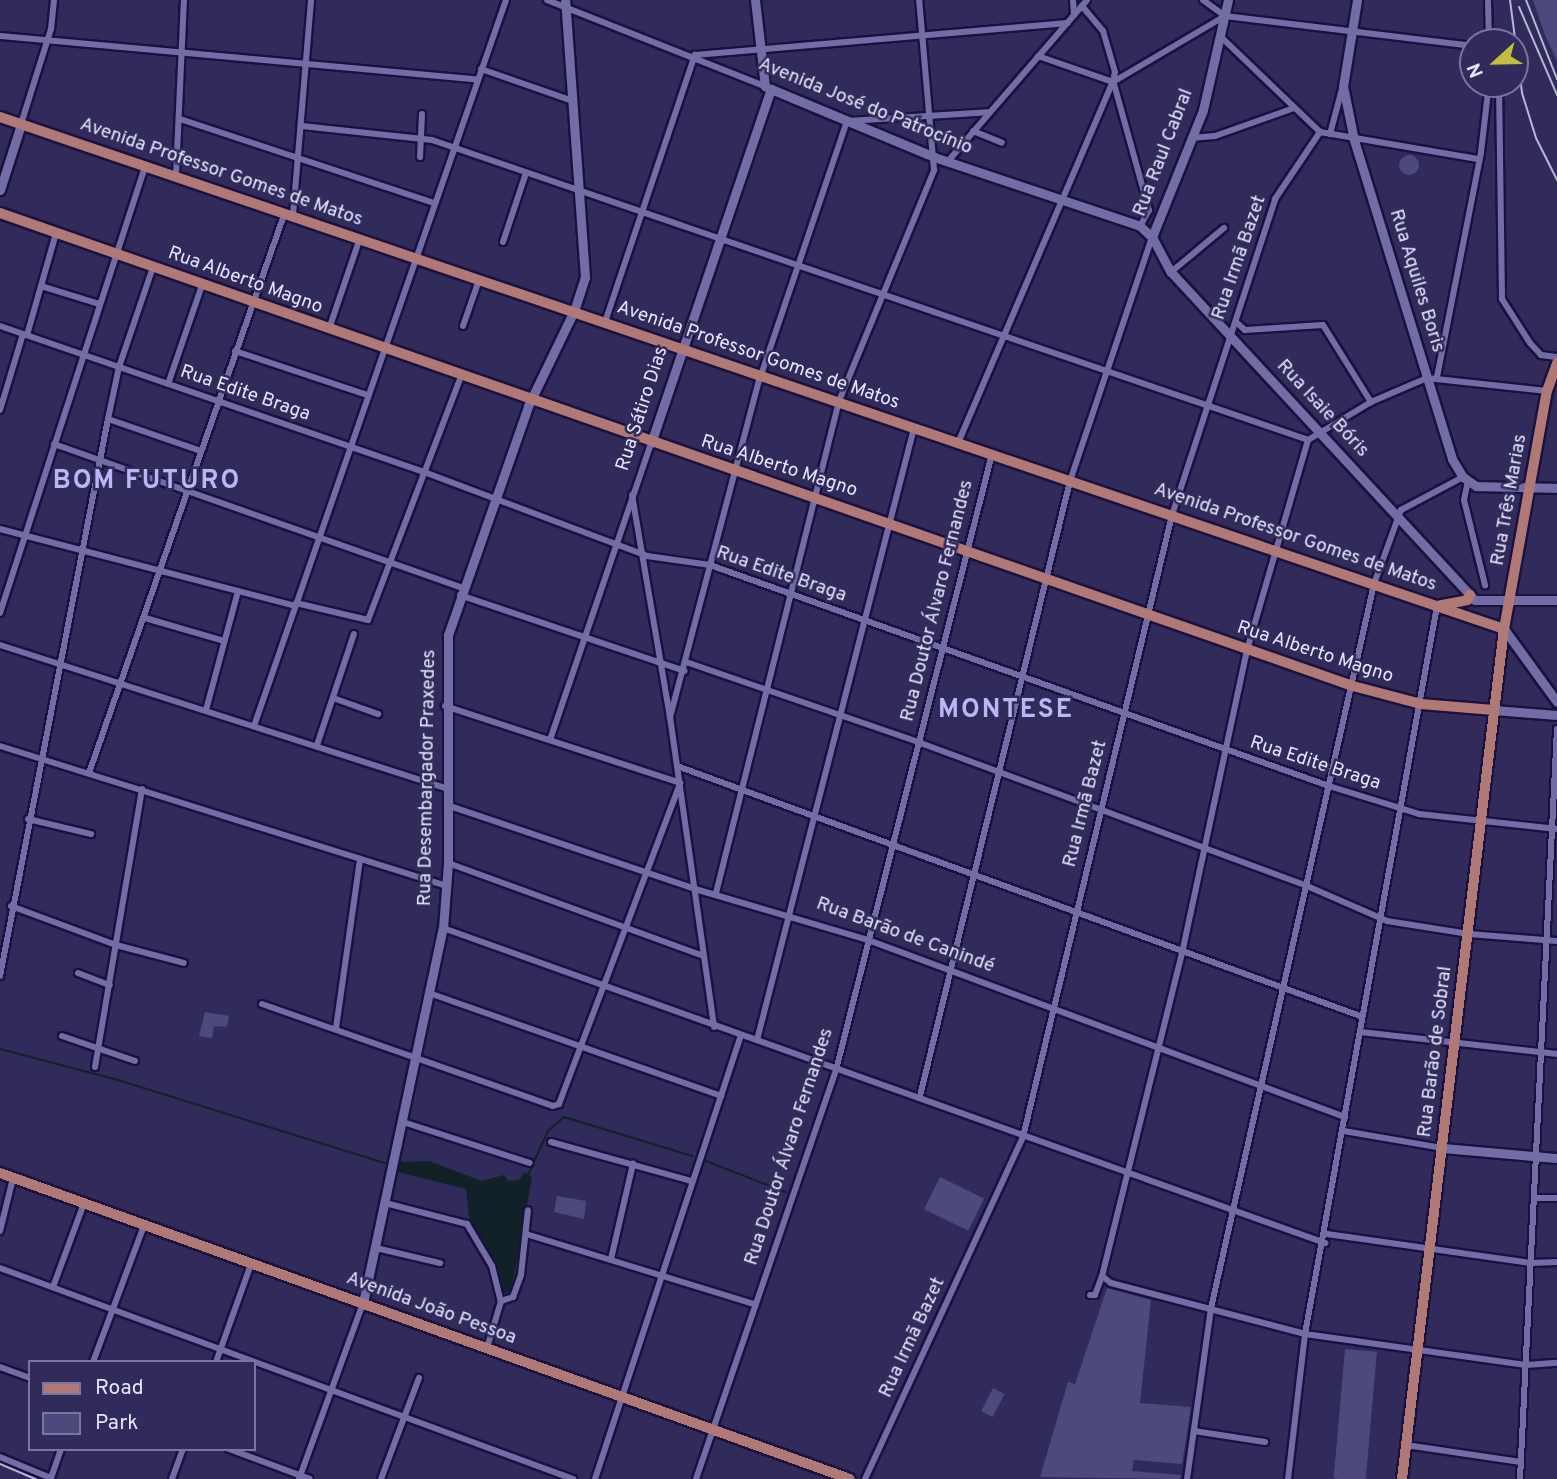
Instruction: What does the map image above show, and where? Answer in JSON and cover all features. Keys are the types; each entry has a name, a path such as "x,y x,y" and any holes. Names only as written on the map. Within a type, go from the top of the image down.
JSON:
{"main road":[{"name":"Avenida Professor Gomes de Matos","path":"0,117 145,164 1504,629"},
{"name":"Rua Alberto Magno","path":"0,213 650,443 890,521 1045,581 1353,686 1421,704 1494,710"},
{"name":"Rua Três Marias","path":"1504,629 1548,391 1557,363"},
{"path":"1437,606 1473,598"},
{"name":"Rua Barão de Sobral","path":"1402,1479 1483,822 1504,629"},
{"name":"Avenida João Pessoa","path":"0,1173 145,1223 836,1477 850,1479"}],"street":[{"path":"0,190 45,42 54,0"},
{"path":"176,175 184,0"},
{"path":"89,773 145,618 159,570 235,352 289,214 302,126 312,0"},
{"path":"254,726 506,0"},
{"name":"Avenida José do Patrocínio","path":"547,0 565,3 695,55 934,157 1140,226 1152,237"},
{"path":"755,0 759,48 768,88"},
{"path":"716,893 812,496 839,401 880,294 934,170 919,0"},
{"path":"1073,0 1074,15"},
{"path":"948,160 1087,0"},
{"path":"1203,0 1225,16 1350,34 1459,45"},
{"name":"Rua Raul Cabral","path":"1152,237 1160,211 1203,110 1228,0"},
{"name":"Rua Aquiles Boris","path":"1357,0 1343,86 1354,140 1452,459 1469,481 1464,500 1485,584"},
{"path":"1488,0 1489,28"},
{"name":"Rua Desembargador Praxedes","path":"300,1477 363,1303 443,928 448,863 446,647 461,591 530,400 574,311 585,274 565,3"},
{"path":"958,443 1006,337 1113,82 1115,72 1103,31 1082,6"},
{"path":"1038,56 1113,82 1225,16"},
{"path":"605,322 695,55 1068,23"},
{"path":"0,36 45,42 182,50 477,79"},
{"path":"1221,37 1320,132 1354,140 1478,159"},
{"path":"481,69 573,101"},
{"path":"1113,82 1149,210 1140,226"},
{"path":"1330,134 1343,86"},
{"name":"Rua Sátiro Dias","path":"550,740 582,639 720,239 768,88"},
{"path":"1437,377 1487,98"},
{"path":"1499,98 1502,299 1530,343 1541,355 1557,357"},
{"path":"1191,138 1215,136 1294,107"},
{"path":"670,717 760,375 847,121 989,112"},
{"path":"420,157 422,114"},
{"path":"180,119 298,161 434,203"},
{"path":"302,126 454,147 1308,440 1371,402 1427,378 1548,391"},
{"path":"973,131 1002,143"},
{"name":"Rua Irmã Bazet","path":"865,1479 1023,1137 1172,515 1233,339 1277,195 1320,132"},
{"path":"0,613 145,164"},
{"path":"503,242 526,173"},
{"path":"1149,210 1160,211"},
{"path":"1171,272 1224,228"},
{"path":"0,410 56,233"},
{"path":"919,1097 1070,481 1152,237"},
{"name":"Rua Isaie Bóris","path":"1152,237 1171,272 1473,598"},
{"path":"329,329 360,238"},
{"path":"0,976 10,906 85,552 99,458 119,367 153,267"},
{"path":"463,326 479,280"},
{"path":"168,384 202,285"},
{"path":"41,286 99,304"},
{"path":"1236,322 1245,330"},
{"name":"Rua Edite Braga","path":"0,326 217,403 351,446 495,501 617,542 644,555 710,565 1224,751 1329,786 1402,809 1483,822 1555,829"},
{"path":"1233,339 1245,330 1323,326 1371,402"},
{"path":"235,352 367,396"},
{"path":"0,529 237,591 368,620 461,376"},
{"path":"108,419 201,451"},
{"path":"757,1040 792,914 914,428"},
{"path":"1090,1295 1095,1295 1102,1276 1129,1173 1182,953 1247,650 1308,440"},
{"path":"54,444 390,562 582,639 684,671"},
{"name":"Rua Doutor Álvaro Fernandes","path":"696,1479 753,1304 837,1066 992,454"},
{"path":"1187,1479 1211,1308 1374,584 1396,515 1469,481 1529,489 1557,488"},
{"path":"632,495 670,717 714,1027"},
{"path":"206,710 237,591"},
{"path":"1473,598 1557,600"},
{"path":"1287,1479 1306,1334 1327,1234 1345,1118 1437,606"},
{"path":"145,618 225,641"},
{"path":"1504,629 1557,702"},
{"path":"317,746 354,634"},
{"path":"0,645 446,788"},
{"path":"686,662 918,742 1102,814 1307,887 1381,917 1468,934 1557,941"},
{"path":"333,698 378,714"},
{"path":"445,706 680,783"},
{"name":"Rua Alberto Magno","path":"1494,710 1557,715"},
{"path":"1520,1479 1546,941 1555,829 1557,729"},
{"path":"0,747 447,886"},
{"path":"677,766 1363,1017"},
{"path":"262,1004 553,1106 561,1100 623,927 680,783"},
{"path":"95,1067 142,789"},
{"name":"Rua Barão de Canindé","path":"447,805 695,889 792,914 868,940 1345,1118"},
{"path":"28,819 91,834"},
{"path":"336,1028 360,859"},
{"path":"448,863 705,956"},
{"path":"10,906 116,945 184,963"},
{"path":"443,928 601,988 837,1066 1023,1137 1325,1242"},
{"path":"78,973 110,985"},
{"path":"429,993 578,1048 721,1096"},
{"path":"1361,1032 1542,1055 1557,1054"},
{"path":"62,1035 135,1061"},
{"path":"595,1479 620,1396 741,1036"},
{"path":"403,1122 530,1163"},
{"path":"1344,1130 1442,1147 1536,1159 1557,1158"},
{"path":"551,1142 692,1181"},
{"path":"611,1259 634,1164"},
{"path":"0,1231 13,1178"},
{"path":"1534,1198 1557,1198"},
{"path":"53,1287 84,1203"},
{"path":"385,1203 467,1224 489,1260 501,1301 487,1348"},
{"path":"501,1301 513,1297 521,1275 528,1210"},
{"path":"94,1360 145,1223"},
{"path":"526,1234 753,1304"},
{"path":"1327,1234 1531,1263 1557,1262"},
{"path":"376,1248 440,1263"},
{"path":"217,1360 251,1264"},
{"path":"0,1268 250,1360"},
{"path":"1102,1276 1111,1283 1306,1334 1417,1352 1526,1365 1557,1363"},
{"path":"256,1362 573,1479"},
{"path":"0,1367 28,1377"},
{"path":"381,1479 419,1378"},
{"path":"1194,1431 1265,1442"},
{"path":"1406,1445 1521,1462"},
{"path":"0,1457 51,1478 60,1451"},
{"path":"172,1479 182,1451"},
{"path":"234,1451 310,1479"}],"green space":[{"path":"1533,0 1557,0 1557,61 1545,35"},
{"path":"1409,155 1416,158 1419,165 1416,172 1409,175 1402,172 1399,165 1402,158"},
{"path":"205,1012 229,1016 227,1027 214,1026 212,1038 199,1036"},
{"path":"940,1177 984,1198 968,1231 924,1209"},
{"path":"557,1196 586,1201 584,1219 554,1212"},
{"path":"1107,1288 1151,1300 1140,1403 1191,1407 1182,1464 1134,1460 1132,1471 1181,1475 1180,1479 1040,1477 1068,1382 1075,1384"},
{"path":"1345,1349 1377,1352 1366,1479 1334,1479"},
{"path":"993,1388 1005,1394 993,1417 981,1411"}],"shaded area":[{"path":"429,1161 482,1181 504,1175 508,1181 519,1180 525,1172 532,1177 511,1292 504,1293 498,1270 470,1226 466,1189 398,1172 400,1162"}],"waterway":[{"path":"0,1049 118,1080 388,1164"},
{"path":"528,1175 548,1131 564,1117 692,1156"},
{"path":"706,1161 785,1192"}],"tram line":[{"path":"1510,0 1522,93 1536,138 1557,180"},
{"path":"1519,7 1557,95"}],"railway":[{"path":"1526,0 1557,79"},
{"path":"0,1464 36,1479"}],"district":[{"name":"BOM FUTURO","path":"147,482"},
{"name":"MONTESE","path":"1006,711"}]}
